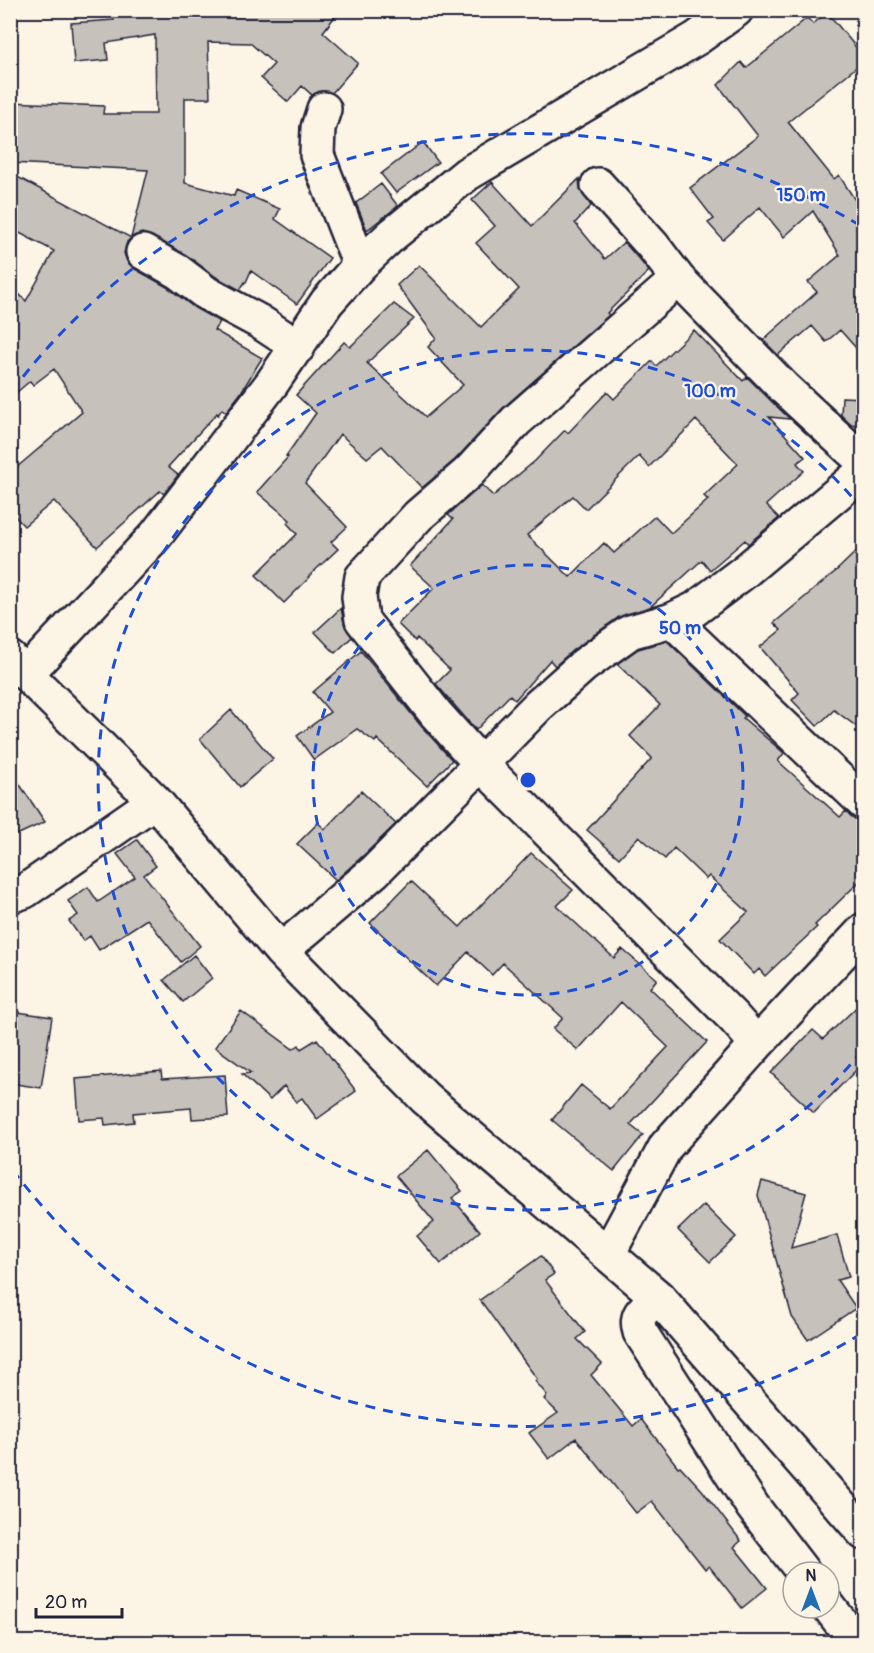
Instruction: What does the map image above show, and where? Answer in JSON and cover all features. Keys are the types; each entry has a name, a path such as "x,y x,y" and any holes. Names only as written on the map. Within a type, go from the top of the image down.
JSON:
{"street":[{"path":"736,10 698,38 467,174 392,235 360,265 327,302 298,346 156,535 18,666 155,801 281,951 425,1098 659,1298 864,1533"},
{"path":"324,109 318,128 317,155 360,265"},
{"path":"597,185 653,246 678,279 784,387 864,462"},
{"path":"143,252 177,271 206,293 260,322 298,346"},
{"path":"678,279 516,421 469,472 418,516 362,577 359,597 362,620 436,714 482,764 734,1018 757,1044"},
{"path":"281,951 375,871 538,706 584,665 630,632 672,620 695,609 744,572 864,471"},
{"path":"672,620 864,803"},
{"path":"10,896 25,891 155,801"},
{"path":"608,1254 666,1146 757,1044 864,930"},
{"path":"659,1298 640,1313 637,1322 640,1332 753,1507 794,1560"},
{"path":"839,1620 856,1642"}],"building":[{"path":"112,10 340,10 323,32 358,63 332,93 321,91 312,95 302,86 288,102 261,78 274,64 250,43 208,42 210,98 185,98 185,183 234,196 236,190 280,209 275,219 330,258 297,304 251,271 240,290 152,236 142,233 127,242 124,253 133,268 220,322 214,330 262,358 226,412 222,409 218,415 217,413 168,467 178,475 164,494 160,491 97,547 54,501 24,526 10,511 10,473 82,412 54,369 33,385 30,381 10,398 10,285 26,301 54,251 10,228 10,173 131,238 148,170 10,163 10,102 104,106 103,114 156,114 155,35 106,43 108,60 74,63 71,23 114,20"},
{"path":"827,12 864,57 864,61 788,122 834,179 839,175 864,214 864,357 840,330 826,342 812,326 778,355 763,340 817,292 808,282 840,255 813,211 784,237 760,207 723,240 708,223 714,219 690,188 758,136 718,85 741,62 746,68 807,18 813,24"},
{"path":"423,142 438,162 396,193 381,174"},
{"path":"579,179 580,189 591,206 575,223 605,259 624,242 649,271 607,313 609,315 504,407 456,459 422,488 382,446 367,458 340,434 305,483 347,527 331,542 338,549 284,603 256,575 297,534 287,523 290,520 257,492 288,457 286,456 316,413 296,395 344,342 350,347 394,304 414,319 367,363 426,417 463,385 428,347 436,338 397,285 419,265 481,327 519,289 476,243 495,226 472,200 492,182 532,226"},
{"path":"381,184 398,206 367,230 356,203"},
{"path":"694,330 743,381 747,377 790,419 769,417 805,457 797,463 804,471 766,505 779,518 748,544 745,540 710,570 702,560 650,607 619,617 555,666 550,660 515,700 510,695 476,730 436,684 450,670 417,638 415,641 398,624 434,588 410,566 453,519 448,515 482,485 493,496 535,461 565,430 568,433 607,392 614,399 652,361 656,366","holes":["696,420 738,464 704,496 708,500 671,533 655,516 614,553 604,543 570,577 527,535 573,496 586,509 639,456 649,467"]},
{"path":"842,397 864,398 864,425 850,424 841,415"},
{"path":"864,544 864,732 834,710 817,726 792,700 799,693 760,647 781,630 774,623 836,571"},
{"path":"341,608 344,623 352,637 335,653 315,632"},
{"path":"667,641 745,716 743,718 784,753 778,761 840,817 846,811 852,817 864,821 864,877 815,925 817,927 765,976 759,969 754,974 720,939 748,912 709,876 706,879 674,848 665,859 639,836 619,858 587,830 652,758 630,736 660,705 617,664 638,649"},
{"path":"361,651 421,726 452,760 427,786 377,739 375,742 357,729 314,760 297,736 330,712 313,692"},
{"path":"231,710 273,759 240,787 200,739"},
{"path":"10,770 45,822 10,838"},
{"path":"361,791 396,824 336,880 297,844 318,823 325,829"},
{"path":"137,840 156,866 144,875 200,946 181,962 147,919 99,950 90,936 83,941 69,921 78,915 68,901 88,887 98,902 135,877 117,854"},
{"path":"531,853 573,890 557,906 614,958 622,949 657,979 650,988 707,1042 630,1125 643,1135 614,1171 552,1120 581,1085 610,1109 668,1047 621,1002 578,1050 553,1029 563,1018 503,963 492,975 468,952 436,986 370,923 411,881 460,927"},
{"path":"194,955 212,978 183,1002 164,980"},
{"path":"864,1000 864,1062 814,1113 771,1073 813,1030 823,1039"},
{"path":"10,1011 52,1017 41,1088 10,1083"},
{"path":"241,1011 293,1049 299,1045 301,1049 317,1039 356,1091 317,1119 302,1098 296,1102 284,1086 270,1100 242,1074 251,1073 215,1047"},
{"path":"161,1071 162,1079 225,1075 228,1117 192,1119 191,1108 133,1113 134,1122 105,1125 104,1118 79,1120 76,1079"},
{"path":"428,1150 462,1191 452,1198 480,1231 441,1264 417,1236 434,1222 396,1176"},
{"path":"762,1181 806,1193 791,1248 837,1235 849,1277 837,1280 856,1308 808,1340 792,1317 758,1195"},
{"path":"704,1205 736,1237 710,1262 678,1230"},
{"path":"541,1256 554,1274 545,1280 585,1332 577,1339 602,1364 591,1375 633,1426 641,1419 678,1467 680,1466 702,1490 741,1541 734,1547 767,1588 742,1608 709,1566 705,1569 652,1501 636,1513 576,1438 549,1459 529,1433 558,1413 544,1399 547,1395 535,1381 537,1379 480,1300"}]}
